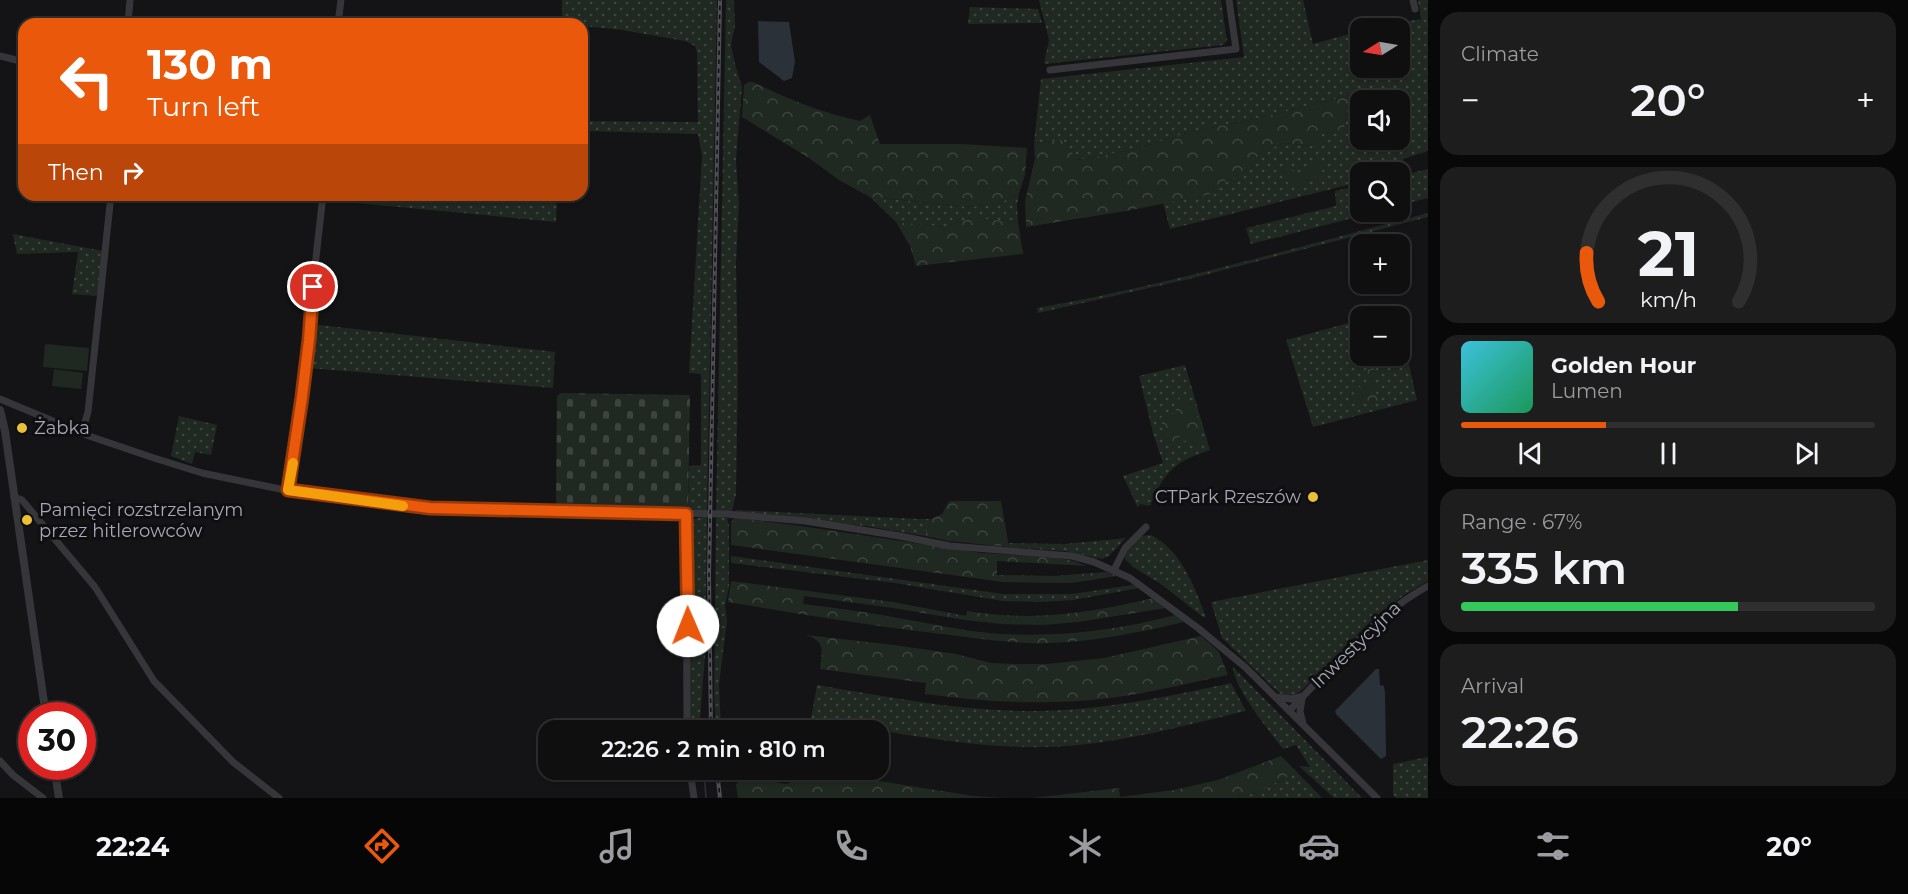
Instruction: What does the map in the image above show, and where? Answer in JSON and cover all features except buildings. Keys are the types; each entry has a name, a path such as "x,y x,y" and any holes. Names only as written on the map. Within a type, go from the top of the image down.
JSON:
{"street":[{"path":"128,18 130,0"},
{"path":"339,18 341,0"},
{"path":"1050,70 1236,49 1229,0"},
{"path":"1413,0 1415,9"},
{"path":"0,56 18,60"},
{"path":"82,432 88,412 110,201"},
{"path":"288,490 309,340 309,320 322,201"},
{"path":"0,399 154,458 202,473 288,490 430,508 726,514 805,521 951,546 1072,556 1114,570 1152,592 1198,628 1245,667 1377,798"},
{"path":"0,410 44,702"},
{"path":"14,498 22,500 95,587 148,672 162,689 233,762 279,798"},
{"path":"686,514 687,720"},
{"path":"1114,570 1125,548 1146,527"},
{"name":"Inwestycyjna","path":"1289,711 1384,616 1399,603 1428,586"},
{"path":"1274,696 1291,699 1303,696 1300,707 1303,725"},
{"path":"0,761 12,775 43,798"},
{"path":"56,780 59,798"},
{"path":"691,780 694,798"}],"green space":[{"path":"562,0 717,0 707,512 688,511 689,466 701,465 701,374 689,373 702,156 698,134 588,131 588,121 698,122 697,52 695,46 685,41 588,27 588,18 562,18"},
{"path":"726,0 734,0 735,26 731,45 742,87 736,160 739,205 736,263 738,367 736,494 732,512 716,512"},
{"path":"1039,0 1221,0 1227,41 1223,45 1044,64 1049,40"},
{"path":"1236,0 1303,0 1313,44 1350,34 1350,78 1410,78 1410,21 1421,19 1418,0 1428,0 1428,151 1403,159 1404,162 1350,162 1350,184 1170,229 1163,203 1211,194 1214,187 1252,168 1259,153 1284,143 1312,146 1322,134 1344,129 1350,95 1264,117 1190,132 1132,150 1076,160 1063,140 1034,143 1041,79 1244,57"},
{"path":"970,7 1038,9 1042,23 968,24"},
{"path":"749,82 831,114 860,121 870,115 880,144 962,144 1027,148 1025,175 1019,193 1002,202 971,207 870,197 839,180 809,158 742,117 744,85"},
{"path":"1350,95 1344,129 1322,134 1322,147 1284,143 1259,153 1252,168 1214,187 1211,194 1126,211 1026,227 1025,201 1035,159 1034,143 1063,140 1077,160 1132,150 1190,132 1264,117"},
{"path":"1316,162 1320,163 1322,171 1330,179 1319,183 1314,174 1307,176 1304,184 1289,185 1282,176 1285,170 1295,170 1299,174"},
{"path":"1428,169 1428,198 1410,202 1410,174"},
{"path":"1350,187 1350,219 1251,244 1246,228 1336,206 1335,191"},
{"path":"1019,193 1018,222 971,218 945,227 896,222 870,197 971,207 1002,202"},
{"path":"336,201 557,201 556,222"},
{"path":"1428,213 1428,217 1410,222 1410,218"},
{"path":"971,218 1018,222 1023,254 916,266 910,246 896,222 945,227"},
{"path":"1394,222 1409,222 1362,234 1350,234 1350,237 1189,279 1038,313 1037,308 1136,288"},
{"path":"13,234 103,251 98,294 96,296 72,294 78,252 17,254"},
{"path":"1350,323 1350,366 1409,366 1417,400 1313,427 1286,340"},
{"path":"311,324 555,352 553,388 308,368"},
{"path":"45,344 89,348 87,371 43,367"},
{"path":"1185,365 1210,450 1172,469 1150,506 1140,504 1138,508 1123,476 1163,463 1139,376"},
{"path":"1375,367 1372,378 1379,403 1370,405 1357,400 1351,387 1358,386 1366,392 1369,388 1368,369"},
{"path":"54,369 83,373 81,389 52,386"},
{"path":"562,393 690,395 688,506 556,505 557,396"},
{"path":"1186,398 1198,418 1202,441 1200,443 1184,441 1182,437 1178,437 1176,443 1164,442 1161,417 1176,412 1174,400"},
{"path":"179,416 217,425 211,455 195,452 192,464 171,456"},
{"path":"949,501 1001,501 1009,547 949,541 925,536 931,519 942,514"},
{"path":"736,510 931,519 925,536 866,526 735,512"},
{"path":"707,516 705,656 700,720 690,720 688,527 694,519"},
{"path":"716,516 727,518 729,526 729,587 725,606 727,621 719,684 721,720 715,720"},
{"path":"736,518 982,553 1070,560 1087,566 997,561 997,575 1054,576 1106,572 1117,576 1071,583 1003,582 731,545 731,523"},
{"path":"1151,535 1171,550 1186,570 1206,617 1133,567 1125,559 1124,553 1141,536"},
{"path":"1126,538 1109,556 1102,559 1065,551 1009,547 1009,543 1065,544"},
{"path":"731,556 1003,594 1072,594 1133,585 1139,588 1073,600 1003,601 895,583 731,563"},
{"path":"1428,560 1428,581 1376,616 1301,691 1292,695 1278,692 1222,638 1211,602"},
{"path":"731,581 893,602 966,616 967,611 1016,616 1084,612 1154,598 1166,608 1078,622 1042,625 1002,624 804,596 803,604 980,632 1029,635 1102,630 1175,615 1184,622 1085,640 1046,643 1001,641 876,625 728,602"},
{"path":"806,635 894,645 956,654 991,663 1014,664 1047,664 1104,658 1201,636 1219,652 1228,675 1110,698 1064,702 971,699 925,694 926,683 820,669 822,652 820,644"},
{"path":"1233,667 1362,798 1334,798 1299,766 1310,767 1296,745 1283,749 1246,698 1239,686"},
{"path":"1231,683 1246,711 1148,734 1098,743 1048,747 989,745 899,734 889,732 889,720 811,719 817,685 893,698 996,710 1049,711 1101,707"},
{"path":"1281,756 1297,772 1257,792 1238,798 1033,798 1119,788 1120,797 1174,790 1218,780"},
{"path":"1428,757 1428,798 1396,798 1393,794 1393,764"},
{"path":"1297,772 1322,798 1238,798 1257,792"},
{"path":"742,780 769,780 787,784 793,781 873,780 973,796 1002,798 738,798 736,785"}],"shaded area":[{"path":"758,21 789,22 795,62 792,78 784,81 759,62"},
{"path":"1376,669 1379,669 1380,685 1384,686 1385,693 1386,756 1381,759 1335,711"}],"waterway":[{"path":"705,780 706,798"}],"railway":[{"path":"711,720 709,574 720,0"},
{"path":"718,780 720,798"}],"slow traffic":[{"path":"293,463 288,490 403,506"}],"place":[{"name":"Żabka","path":"22,428"},
{"name":"CTPark Rzeszów","path":"1313,497"},
{"name":"Pamięci rozstrzelanym przez hitlerowców","path":"27,520"}],"route":[{"path":"313,287 302,397 288,490 430,508 686,514 688,626"}]}
